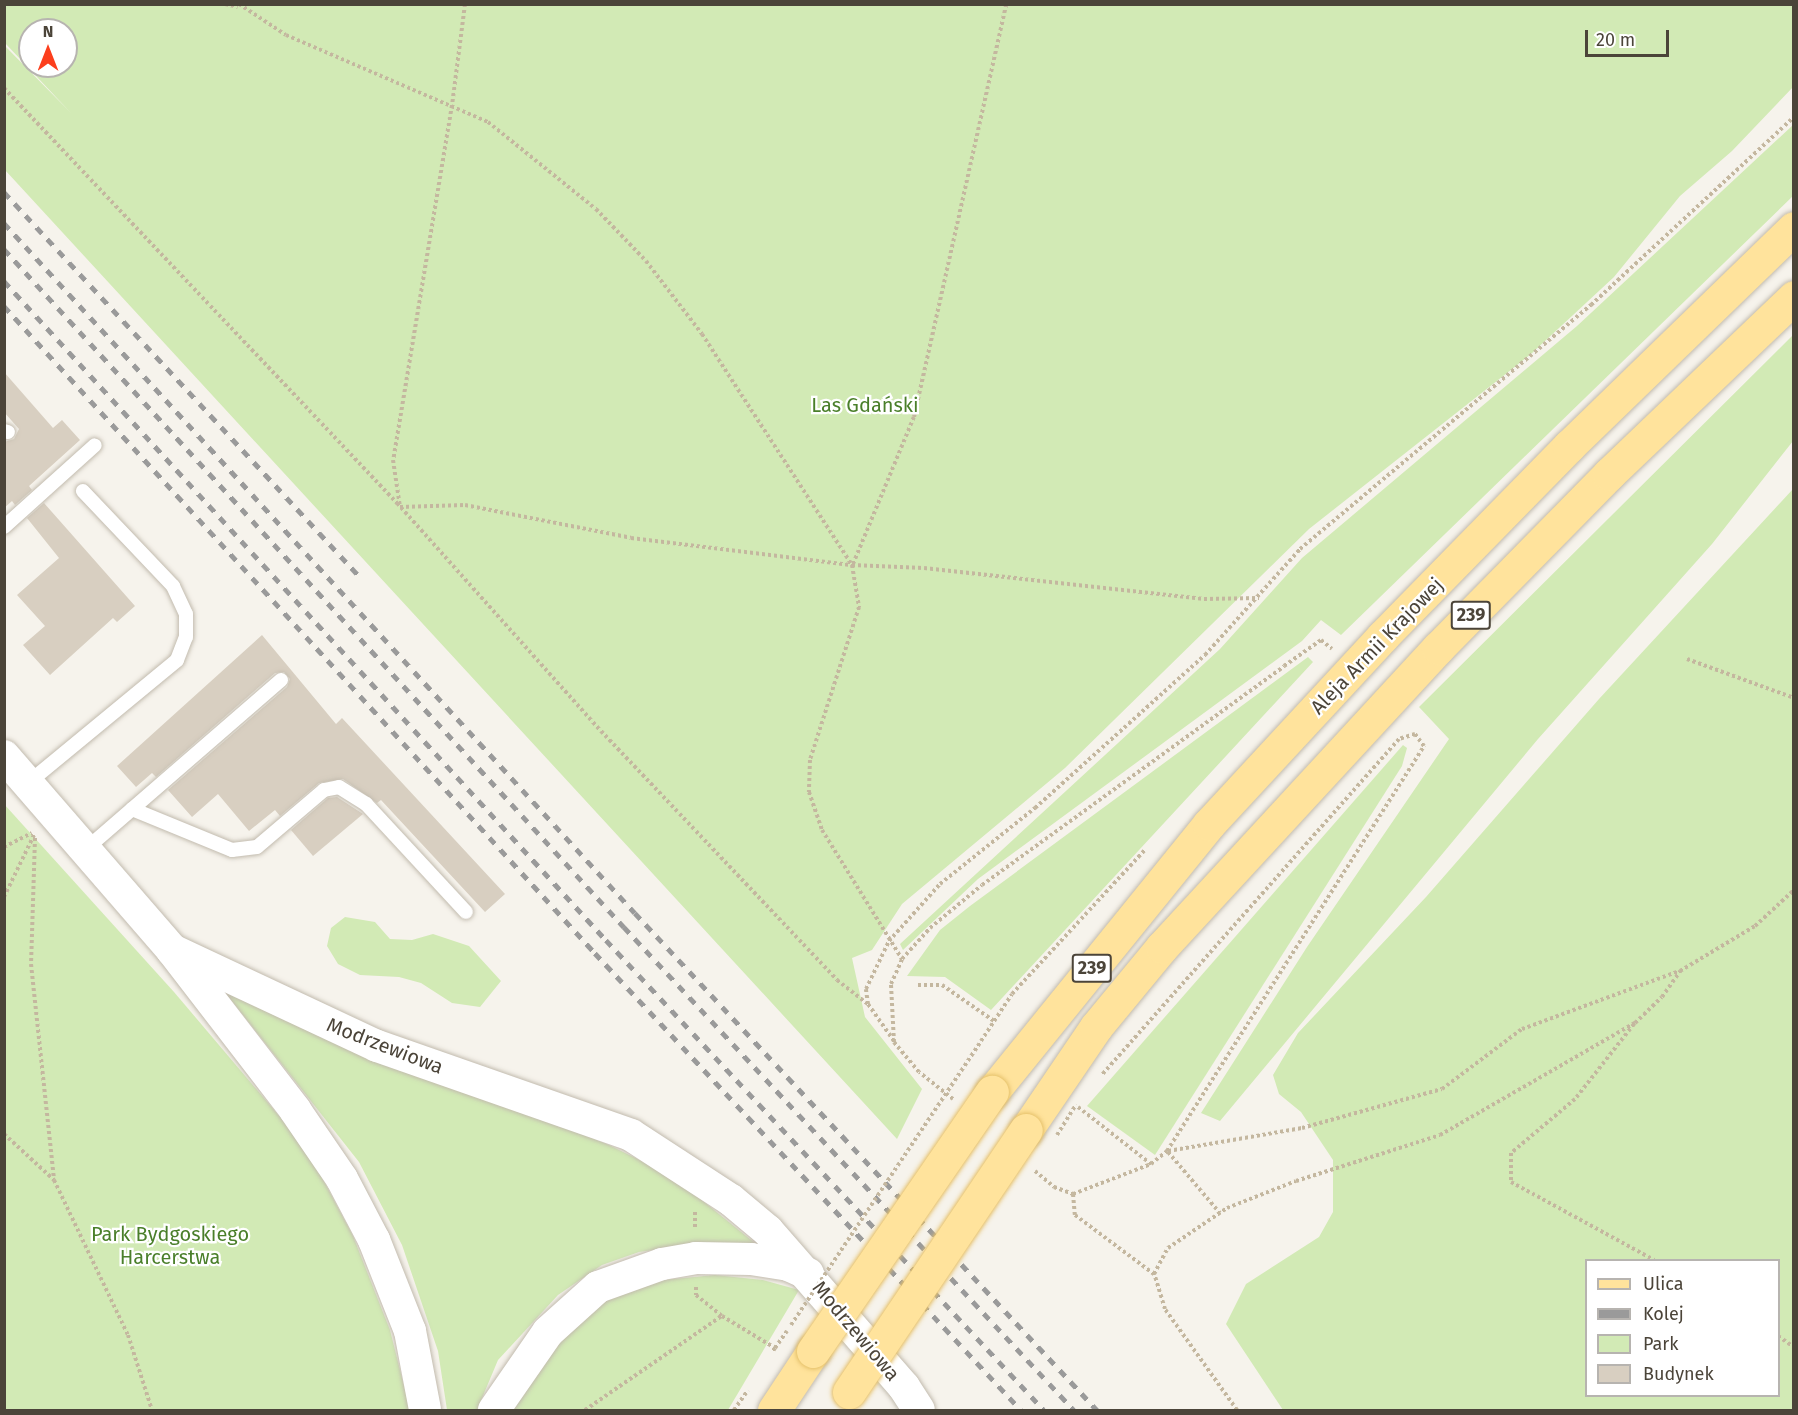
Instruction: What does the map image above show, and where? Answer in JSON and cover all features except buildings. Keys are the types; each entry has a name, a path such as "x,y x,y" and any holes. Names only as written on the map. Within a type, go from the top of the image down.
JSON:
{"main road":[{"name":"Aleja Armii Krajowej","path":"774,1410 992,1092 1209,824 1367,653 1569,446 1794,228"},
{"name":"239","path":"843,1401 939,1253 1096,1027 1162,947 1438,648 1609,474 1794,297"}],"street":[{"name":"Modrzewiowa","path":"4,756 172,950 376,1046 631,1135 731,1200 768,1231 808,1274 911,1399"},
{"path":"172,950 295,1110 342,1179 374,1239 410,1331 425,1410"},
{"name":"Modrzewiowa","path":"494,1410 548,1332 598,1287 662,1264 696,1258 751,1259 788,1265 808,1274"}],"lane":[{"path":"4,527 95,445"},
{"path":"28,783 177,660 186,637 186,614 173,586 83,490"},
{"path":"86,849 281,680"},
{"path":"132,809 232,850 257,847 324,790 339,787 366,804 466,912"}],"path":[{"path":"225,4 239,6 286,35 488,122 596,209 646,261 702,334 852,565 859,607 810,760 809,792 822,830 902,959"},
{"path":"400,507 393,460 452,105 465,4"},
{"path":"852,565 914,417 1006,4"},
{"path":"4,88 400,507 601,731 837,980 868,1004 903,1056 932,1081"},
{"path":"868,1004 866,989 889,941 940,884 1044,801 1205,655 1300,549 1591,305 1794,117"},
{"path":"400,507 465,505 631,538 852,565 924,568 1204,599 1258,598"},
{"path":"894,1042 891,984 902,959 930,928 982,885 1321,640 1332,649"},
{"path":"1687,659 1794,698"},
{"path":"1045,1180 1073,1194 1152,1164 1167,1151 1424,746 1415,734 1399,739 1100,1079"},
{"path":"36,831 43,840"},
{"path":"4,847 36,831"},
{"path":"4,897 36,831"},
{"path":"36,831 31,964 54,1180 128,1335 152,1410"},
{"path":"1167,1151 1302,1128 1442,1089 1522,1029 1680,970 1755,926 1794,890"},
{"path":"1652,1259 1511,1182 1511,1153 1575,1098 1635,1023 1662,997 1680,970"},
{"path":"918,985 942,985 994,1021"},
{"path":"1154,1274 1168,1248 1220,1213 1296,1181 1440,1135 1635,1023"},
{"path":"585,1410 722,1316 775,1348 981,1041"},
{"path":"1084,1096 1076,1106 1152,1164"},
{"path":"4,1134 54,1180"},
{"path":"1167,1151 1220,1213"},
{"path":"1073,1194 1074,1215 1154,1274 1165,1309 1237,1410"},
{"path":"1780,1337 1794,1347"}],"green space":[{"name":"Las Gdański","path":"5,4 1793,4 1794,86 1732,151 1680,196 1614,277 1531,354 1309,529 1065,768 902,904 872,950 852,958 865,1017 922,1089 897,1139 5,170 5,46 18,59 18,78 37,78 71,113 38,78 78,78 78,18 18,18 18,57 5,43"},
{"path":"1793,125 1793,196 1341,635 1321,620 1302,641 978,879 903,950 900,944 1220,649 1302,558 1577,326"},
{"path":"1793,335 1793,441 1712,544 1538,739 1220,1121 1201,1113 1307,947 1449,739 1419,707"},
{"path":"1793,489 1793,1410 1283,1410 1226,1324 1246,1284 1319,1237 1333,1212 1333,1160 1301,1112 1279,1094 1273,1075 1298,1033 1426,897 1599,699"},
{"path":"1308,657 1313,662 991,1010 945,977 907,976 940,930 970,906"},
{"path":"1403,745 1407,748 1402,766 1155,1155 1087,1106"},
{"name":"Park Bydgoskiego Harcerstwa","path":"4,804 174,992 280,1117 318,1170 353,1236 390,1330 410,1410 5,1410"},
{"path":"345,917 375,922 390,939 412,940 433,934 469,946 501,981 480,1007 452,1003 421,983 399,977 360,975 338,964 327,946 331,928"},
{"path":"220,986 609,1145 672,1176 761,1248 688,1245 639,1252 602,1265 558,1295 498,1360 477,1410 447,1410 438,1351 402,1245 359,1162"},
{"path":"715,1275 763,1280 799,1290 728,1410 508,1410 539,1357 604,1298 663,1280"}],"railway":[{"path":"4,192 360,577"},
{"path":"4,223 635,913 1097,1410"},
{"path":"4,249 624,927 1074,1410"},
{"path":"4,281 606,940 1044,1410"},
{"path":"4,306 595,953 1021,1410"}]}
